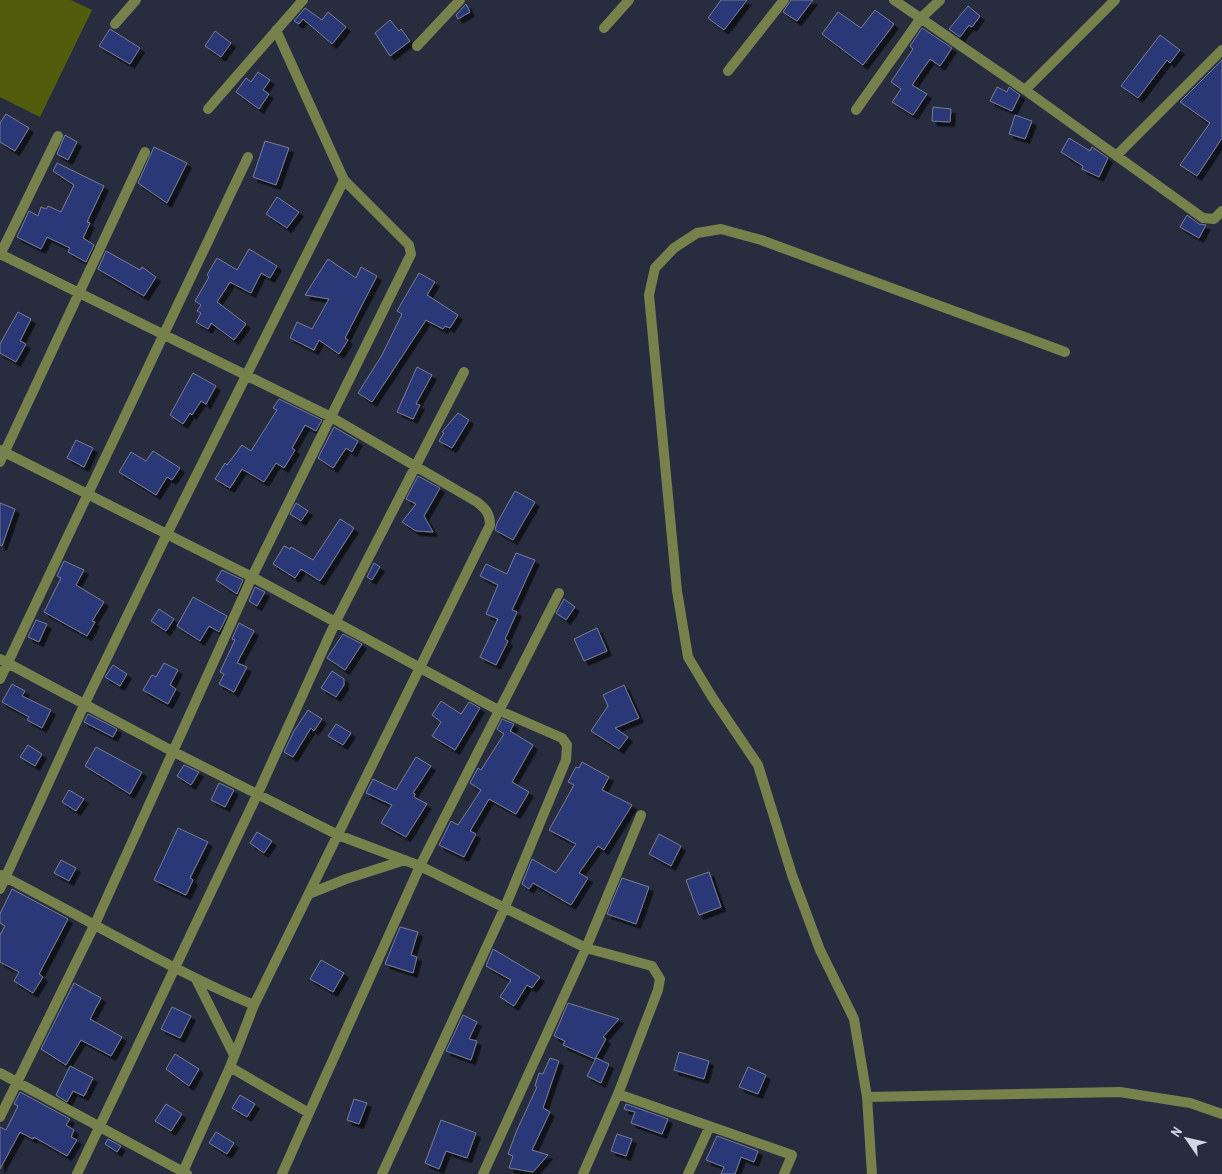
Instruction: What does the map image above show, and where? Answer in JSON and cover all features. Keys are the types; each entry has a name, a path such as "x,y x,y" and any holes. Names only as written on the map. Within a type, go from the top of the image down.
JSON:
{"street":[{"path":"115,24 136,0"},
{"path":"208,109 303,0"},
{"path":"417,46 460,0"},
{"path":"604,28 629,0"},
{"path":"728,72 784,0"},
{"path":"894,0 1026,90 1203,218 1214,219 1222,211"},
{"path":"856,110 921,18 940,0"},
{"path":"1026,90 1114,0"},
{"path":"0,1118 95,924 252,577 411,254 409,245 344,180 276,30"},
{"path":"1117,155 1222,50"},
{"path":"0,1074 100,1126 184,1173 230,1067 254,1005 490,525 490,516 485,508 331,417 0,254 58,136"},
{"path":"145,152 2,455 90,494 252,577 421,666 498,710 562,738 567,745 566,760 505,907 382,1174"},
{"path":"0,679 4,661 90,494 248,157"},
{"path":"0,889 3,876 85,703 167,534 344,180"},
{"path":"872,1174 866,1097 854,1019 820,950 792,875 758,765 712,697 688,657 677,591 649,295 655,268 674,248 697,233 721,229 761,240 1065,352"},
{"path":"77,1174 258,793 336,621 464,372"},
{"path":"282,1174 420,866 559,593"},
{"path":"4,661 172,751 338,835 420,866 586,948 652,966 660,979 658,990 618,1094 583,1174"},
{"path":"483,1174 586,948 641,815"},
{"path":"310,893 405,860"},
{"path":"3,876 197,980 254,1005"},
{"path":"197,980 234,1055"},
{"path":"230,1067 309,1113"},
{"path":"866,1097 1120,1092 1190,1103 1222,1114"},
{"path":"618,1094 709,1128 792,1155 784,1174"},
{"path":"688,1174 709,1128"}],"green space":[{"path":"0,0 71,0 92,10 40,117 0,97"}],"building":[{"path":"721,0 747,0 724,30 708,18"},
{"path":"791,0 813,0 797,21 783,12"},
{"path":"466,4 470,12 458,19 456,15"},
{"path":"968,6 980,16 972,27 969,25 960,37 949,29"},
{"path":"305,8 322,20 328,12 346,27 332,44 303,19 299,24 294,21"},
{"path":"875,10 894,24 863,65 822,34 838,12 861,28"},
{"path":"390,20 399,31 401,29 410,41 390,56 375,33"},
{"path":"922,28 952,48 940,66 930,59 912,85 927,94 913,115 892,102 901,89 891,82 913,49 910,46"},
{"path":"110,29 140,48 130,64 99,46"},
{"path":"215,31 231,43 221,57 205,46"},
{"path":"1160,35 1180,50 1170,63 1167,60 1138,98 1121,86"},
{"path":"1222,60 1222,138 1197,176 1180,165 1210,123 1180,102"},
{"path":"258,72 270,80 263,90 269,94 259,109 236,92 246,78 251,82"},
{"path":"997,87 1007,92 1009,87 1020,95 1012,111 990,101"},
{"path":"933,107 951,109 950,122 932,121"},
{"path":"6,114 29,128 15,151 0,142 0,123"},
{"path":"1015,115 1032,121 1025,139 1009,134"},
{"path":"65,135 77,142 68,160 57,154"},
{"path":"1069,138 1090,151 1092,147 1108,158 1099,177 1082,169 1083,166 1061,152"},
{"path":"265,141 289,148 276,185 253,177"},
{"path":"154,147 187,163 167,203 138,183"},
{"path":"57,163 104,186 87,222 90,223 83,238 94,245 86,262 68,252 70,248 47,237 41,249 17,237 29,211 38,216 41,207 46,209 48,206 61,212 74,185 53,171"},
{"path":"277,197 299,212 287,228 266,214"},
{"path":"1187,215 1199,224 1206,225 1199,238 1180,227"},
{"path":"249,249 277,266 270,278 261,273 251,293 230,282 217,302 246,324 234,340 211,323 208,329 196,322 201,313 197,311 201,305 195,301 209,277 207,275 217,258 237,270"},
{"path":"106,251 140,270 142,267 156,277 144,296 98,269"},
{"path":"328,259 356,278 361,267 377,276 345,338 348,340 339,354 319,340 314,350 290,338 297,322 312,329 329,299 305,295"},
{"path":"419,273 435,282 427,295 458,315 450,328 445,326 443,329 426,320 372,402 358,393 382,355 402,314 397,311"},
{"path":"18,312 31,319 20,341 26,344 16,362 0,353 0,344"},
{"path":"417,367 432,375 416,404 420,405 413,419 397,412"},
{"path":"193,373 216,386 206,404 201,401 192,415 190,413 183,424 170,415"},
{"path":"279,399 322,420 316,431 305,425 292,448 295,450 284,468 276,463 264,482 242,469 230,488 215,479 225,463 227,465 242,445 251,451 277,410 273,408"},
{"path":"458,413 469,420 452,448 439,441 444,433 442,432"},
{"path":"334,427 358,441 352,452 346,448 333,468 318,458"},
{"path":"76,440 93,448 84,467 67,458"},
{"path":"153,451 180,468 172,480 167,477 156,495 119,472 131,452 146,461"},
{"path":"418,476 440,488 424,516 433,532 416,531 402,522 416,504 406,499"},
{"path":"515,491 535,502 513,540 495,530"},
{"path":"0,503 15,509 2,546 0,545"},
{"path":"296,503 308,511 301,521 290,514"},
{"path":"340,519 354,528 320,581 301,569 295,578 273,564 284,546 290,549 291,547 313,560"},
{"path":"516,553 535,560 512,610 517,612 505,639 508,641 496,665 480,657 498,619 486,614 498,585 480,576 486,564 507,574"},
{"path":"64,561 84,570 76,585 104,602 92,621 95,622 87,636 44,612 61,578 57,576"},
{"path":"374,563 380,567 372,580 367,577"},
{"path":"222,570 243,580 237,594 216,580"},
{"path":"255,587 265,592 257,606 249,601"},
{"path":"193,597 227,616 219,632 209,626 200,641 177,626"},
{"path":"564,599 575,607 566,620 556,613"},
{"path":"159,609 174,619 166,631 151,621"},
{"path":"36,620 47,624 39,642 28,637"},
{"path":"239,623 254,631 237,663 247,667 234,692 219,684 224,674 220,672 235,640 232,639"},
{"path":"597,628 607,651 584,661 574,639"},
{"path":"343,634 362,644 345,670 327,658"},
{"path":"164,663 178,670 170,685 176,689 168,704 143,690 152,675 156,677"},
{"path":"113,665 127,674 120,686 105,677"},
{"path":"332,671 344,679 344,685 336,697 321,688"},
{"path":"12,684 25,691 22,696 51,710 42,728 27,720 29,717 2,702"},
{"path":"624,685 639,718 615,728 628,737 619,749 591,731 608,706 603,695"},
{"path":"441,701 461,714 469,702 480,708 455,750 432,736 441,722 432,715"},
{"path":"308,710 322,719 314,731 311,728 293,757 284,752 294,731"},
{"path":"88,714 117,729 113,737 84,722"},
{"path":"502,719 514,724 510,731 533,745 512,782 529,792 516,814 489,799 470,831 476,834 464,857 439,845 451,821 458,825 481,790 470,783 478,768 481,770 504,734 497,729"},
{"path":"336,724 351,733 343,745 328,736"},
{"path":"28,745 42,754 35,766 20,757"},
{"path":"96,747 142,772 130,794 85,766"},
{"path":"416,757 431,766 413,793 415,794 414,797 427,804 406,837 381,823 392,805 366,793 373,779 396,790"},
{"path":"582,762 609,777 602,790 632,805 604,850 598,846 579,873 588,878 571,905 533,883 529,889 522,884 532,859 556,873 576,844 549,830 574,785 568,782 576,767 579,768"},
{"path":"184,765 199,772 191,785 177,776"},
{"path":"219,783 234,790 225,807 211,800"},
{"path":"69,790 84,799 76,811 62,802"},
{"path":"178,828 208,842 190,878 193,880 186,895 154,880"},
{"path":"257,832 272,841 264,853 250,843"},
{"path":"659,834 681,846 671,866 649,854"},
{"path":"61,860 76,868 69,881 54,873"},
{"path":"709,872 721,907 699,915 686,880"},
{"path":"622,878 649,887 636,924 607,914"},
{"path":"12,889 68,919 39,974 43,977 33,993 14,981 19,972 0,962 0,935 5,926 0,923 0,914"},
{"path":"400,927 418,932 411,955 417,957 413,973 385,964"},
{"path":"493,949 540,977 532,988 527,985 514,1006 500,997 511,980 486,966"},
{"path":"321,960 344,973 333,992 310,979"},
{"path":"74,983 101,998 90,1019 122,1037 111,1056 81,1040 66,1065 41,1049"},
{"path":"568,1003 619,1019 603,1037 606,1039 595,1059 563,1045 565,1041 554,1036"},
{"path":"172,1007 191,1016 180,1038 161,1029"},
{"path":"463,1015 477,1022 469,1039 477,1041 471,1060 446,1051"},
{"path":"679,1052 709,1061 704,1079 674,1070"},
{"path":"175,1054 199,1069 189,1086 166,1069"},
{"path":"550,1058 559,1061 543,1108 550,1112 532,1150 548,1155 533,1172 509,1168 513,1156 508,1154 537,1087 535,1086 539,1073 543,1074"},
{"path":"596,1058 609,1064 601,1083 587,1076"},
{"path":"70,1066 93,1078 84,1096 73,1091 67,1102 56,1095"},
{"path":"748,1067 766,1075 758,1094 739,1087"},
{"path":"20,1092 70,1119 66,1125 74,1130 71,1137 77,1140 67,1156 34,1137 33,1139 20,1132 0,1169 0,1127 6,1130 18,1106 14,1104"},
{"path":"240,1095 255,1104 247,1117 232,1108"},
{"path":"354,1099 367,1103 359,1124 347,1120"},
{"path":"166,1104 182,1114 171,1131 155,1121"},
{"path":"626,1104 668,1119 662,1134 631,1123 635,1112 624,1109"},
{"path":"441,1120 476,1133 467,1158 446,1151 439,1169 425,1163"},
{"path":"216,1132 234,1143 227,1154 209,1143"},
{"path":"617,1134 632,1139 626,1156 611,1151"},
{"path":"717,1136 758,1151 754,1162 741,1157 735,1174 721,1174 724,1167 706,1160"},
{"path":"108,1139 121,1146 117,1152 105,1144"}]}
